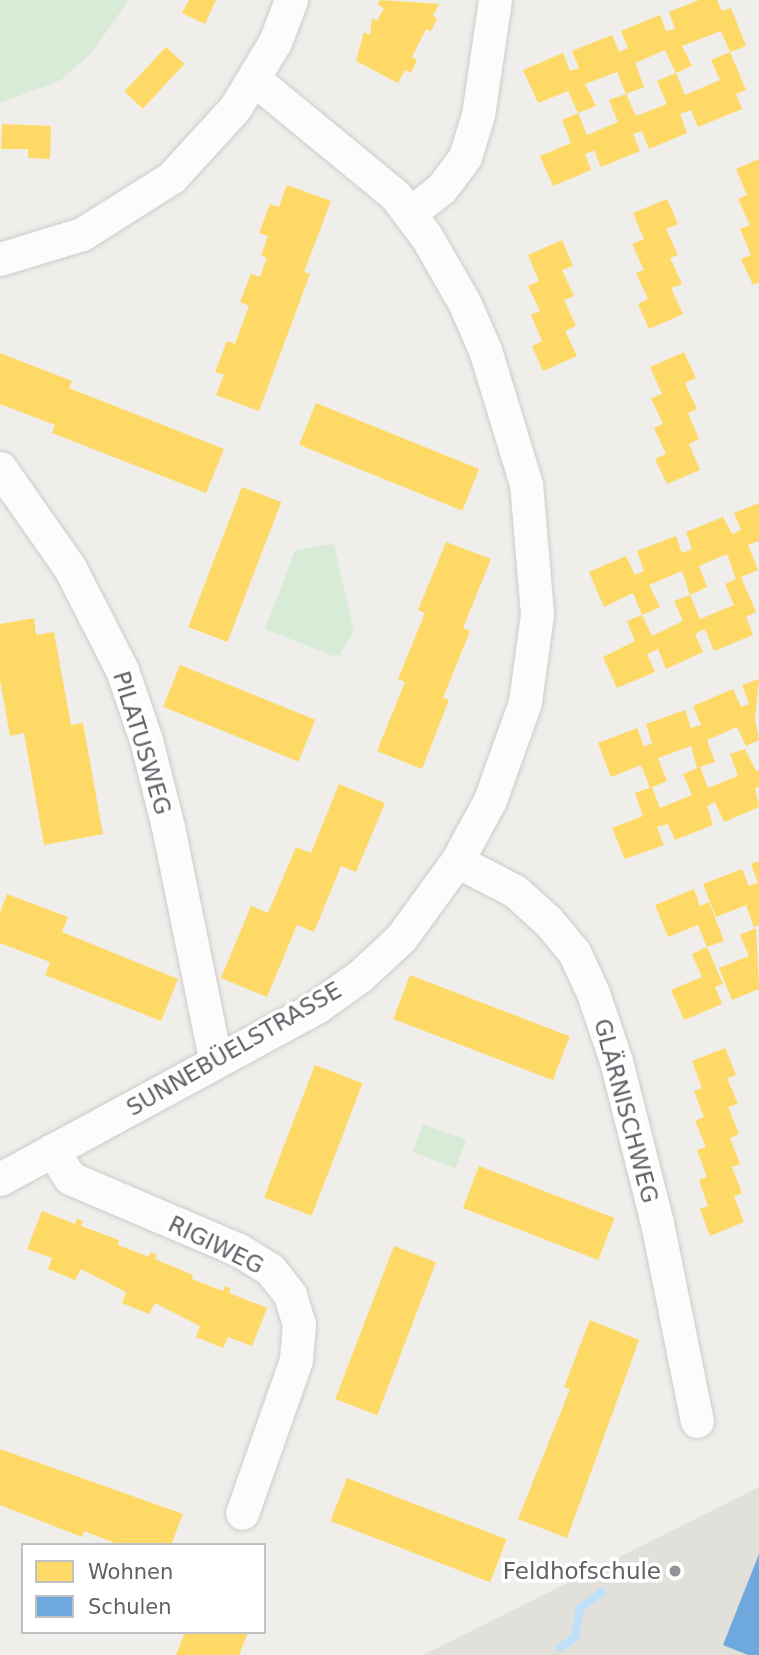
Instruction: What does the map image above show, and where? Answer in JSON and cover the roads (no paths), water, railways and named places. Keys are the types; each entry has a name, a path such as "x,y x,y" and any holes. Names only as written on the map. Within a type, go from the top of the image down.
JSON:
{"street":[{"path":"0,259 82,234 135,204 208,142 254,79 291,0"},
{"path":"410,213 441,189 465,157 478,115 495,0"},
{"name":"SUNNEBÜELSTRASSE","path":"0,1179 318,1006 401,938 457,860 490,800 512,747 525,702 537,614 526,484 512,432 464,302 410,213 364,165 254,79"},
{"name":"PILATUSWEG","path":"0,468 70,568 122,670 146,740 168,827 213,1048"},
{"name":"GLÄRNISCHWEG","path":"457,860 515,891 548,921 574,952 593,993 616,1061 657,1223 698,1421"},
{"name":"RIGIWEG","path":"52,1150 70,1178 239,1250 270,1269 290,1295 299,1324 296,1360 242,1513"}],"waterway":[{"path":"560,1647 575,1638 580,1608 602,1592"}],"place":[{"name":"Feldhofschule","path":"675,1571"}]}
